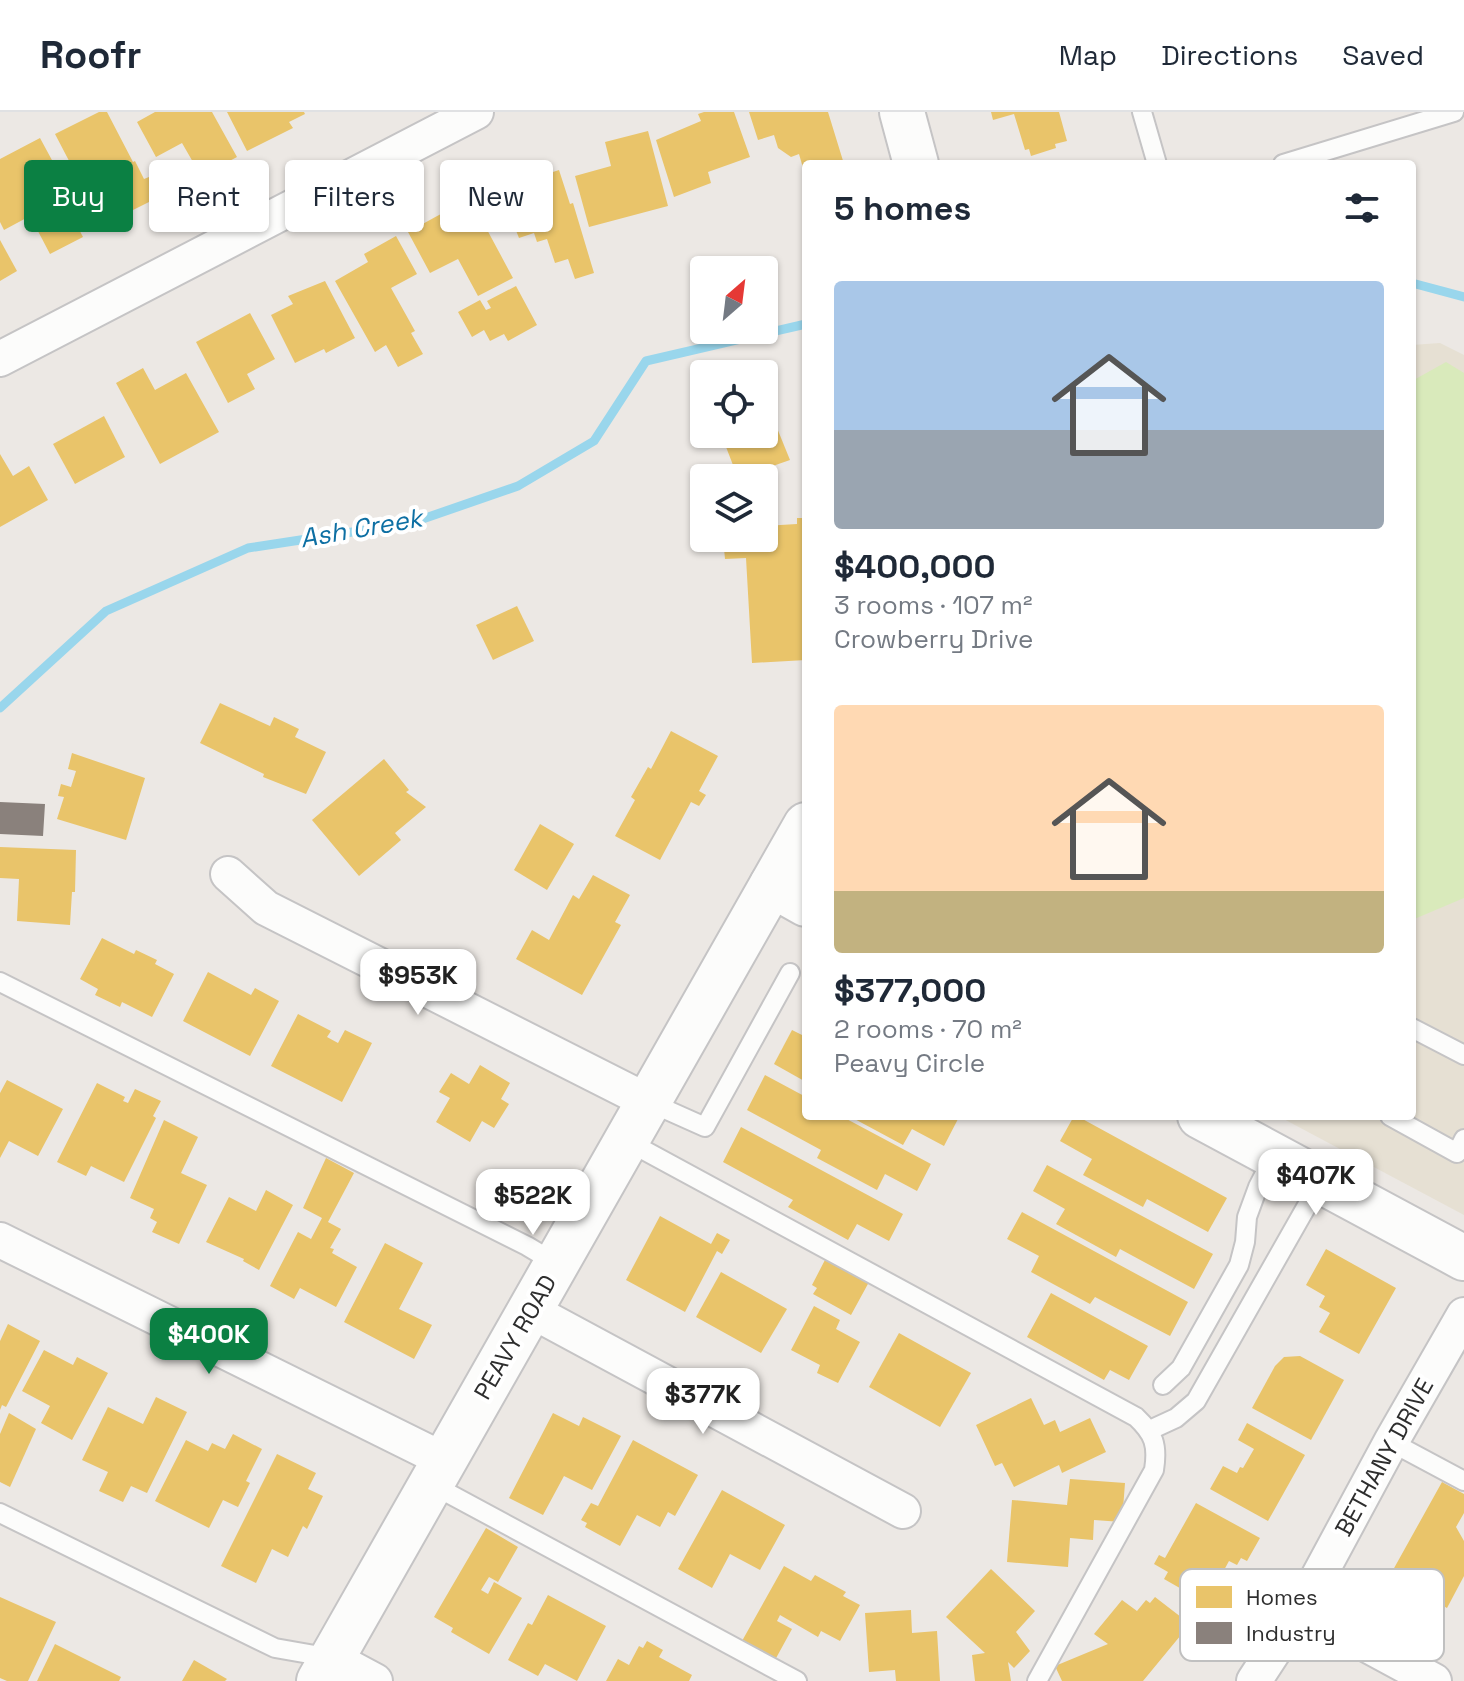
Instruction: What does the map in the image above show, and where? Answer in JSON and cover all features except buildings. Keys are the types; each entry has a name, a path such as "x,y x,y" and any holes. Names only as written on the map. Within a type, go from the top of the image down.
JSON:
{"street":[{"path":"0,359 476,112"},
{"path":"902,112 915,160"},
{"name":"PEAVY ROAD","path":"326,1670 649,1102 789,894 802,841"},
{"path":"228,874 266,908 649,1102"},
{"path":"1207,1120 1464,1258"},
{"path":"0,1240 438,1472"},
{"path":"530,1310 903,1511"},
{"name":"BETHANY DRIVE","path":"1323,1569 1464,1315"},
{"name":"BETHANY DRIVE","path":"1254,1681 1267,1661"},
{"path":"1397,1661 1434,1681"},
{"path":"326,1670 375,1681"}],"lane":[{"path":"1142,112 1156,160"},
{"path":"1296,160 1454,112"},
{"path":"649,1102 705,1127 790,973"},
{"path":"0,982 557,1264"},
{"path":"1416,1030 1464,1055"},
{"path":"1397,1120 1457,1153 1464,1139"},
{"path":"627,1141 1136,1417 1150,1430 1157,1452 1154,1470 1037,1681"},
{"path":"1163,1385 1181,1368 1239,1265 1247,1217 1274,1156"},
{"path":"1150,1430 1176,1418 1196,1401 1321,1181"},
{"path":"1391,1442 1464,1481"},
{"path":"438,1472 797,1681"},
{"path":"0,1513 326,1670"}],"shaded area":[{"path":"1440,343 1464,355 1464,1215 1286,1120 1416,1120 1416,345"}],"green space":[{"path":"1446,362 1464,373 1464,898 1416,918 1416,379"}],"waterway":[{"name":"Ash Creek","path":"1416,284 1464,297"},
{"name":"Ash Creek","path":"0,708 106,611 248,548 411,523 518,486 594,441 646,361 802,325"}]}
